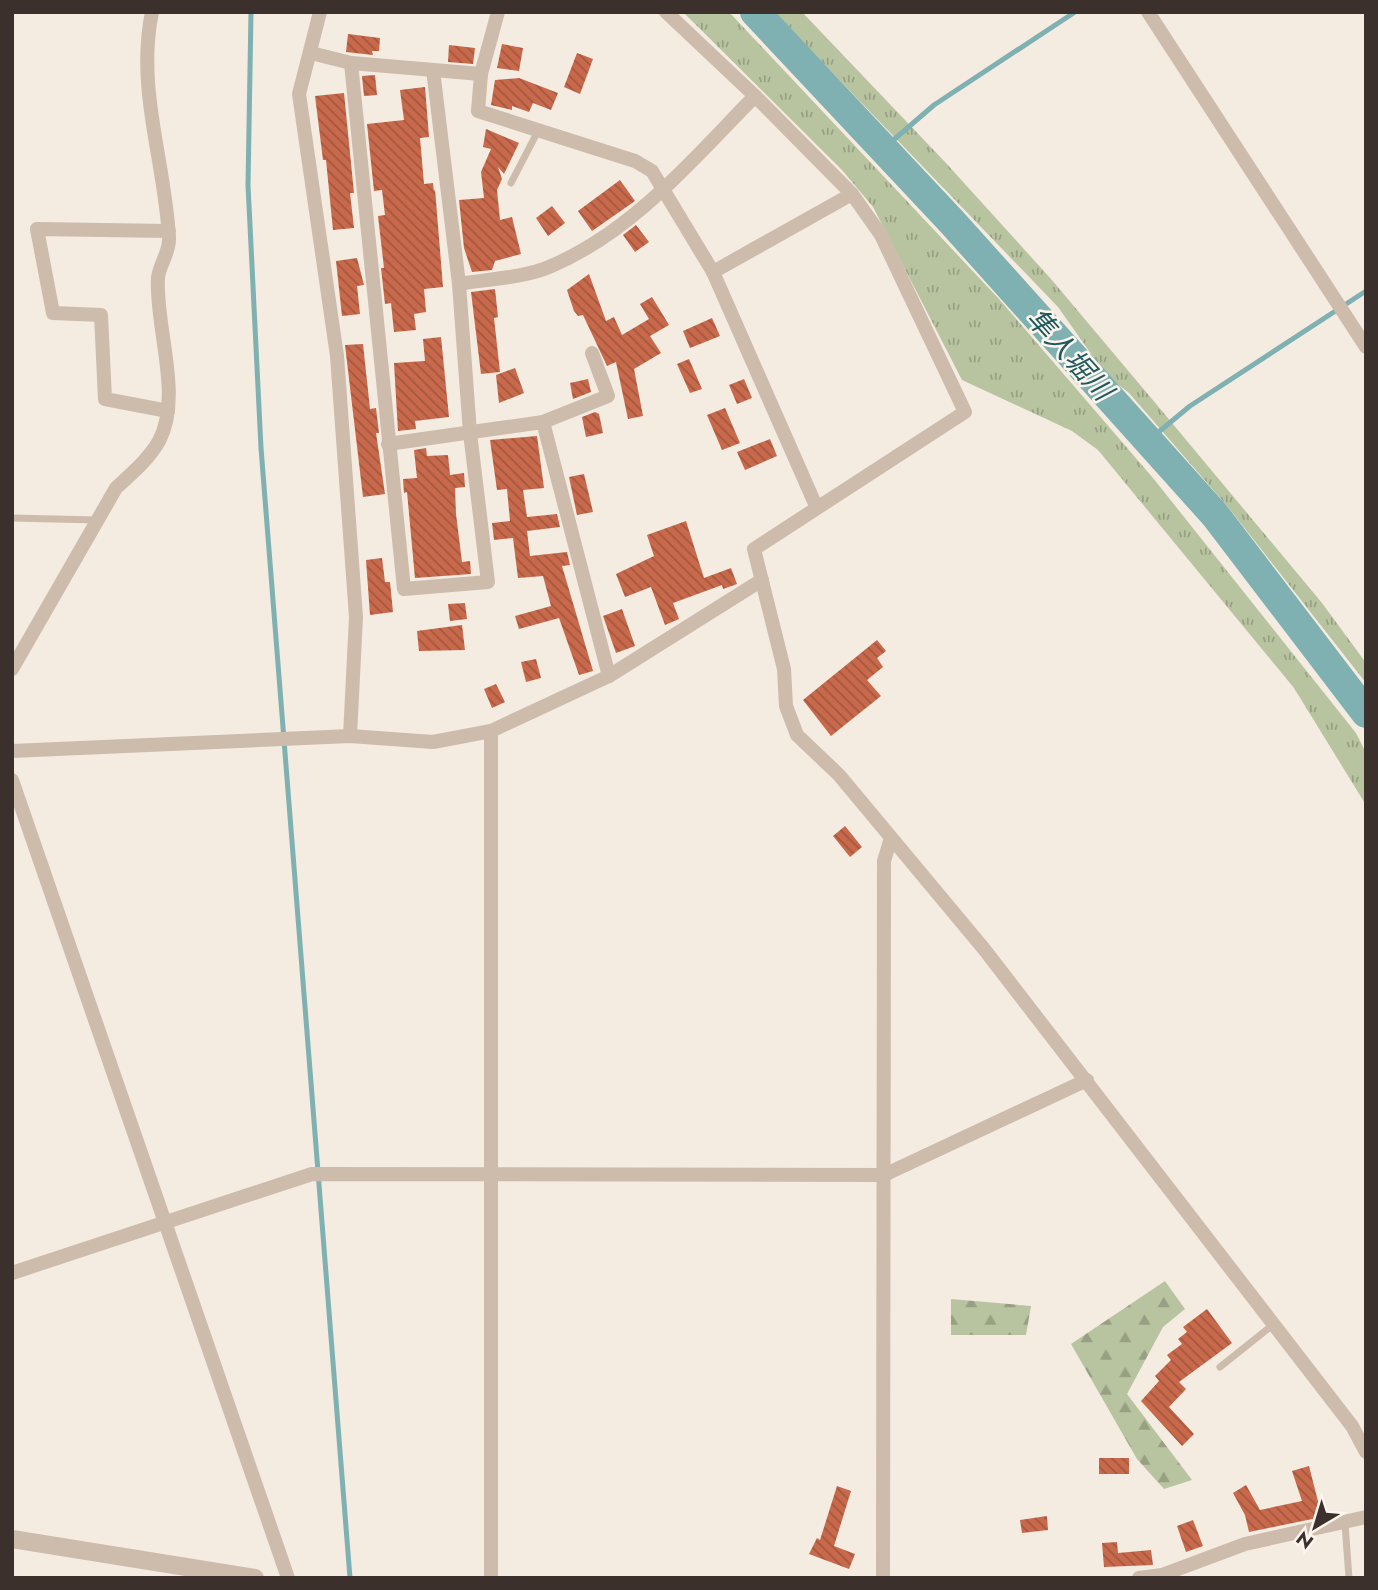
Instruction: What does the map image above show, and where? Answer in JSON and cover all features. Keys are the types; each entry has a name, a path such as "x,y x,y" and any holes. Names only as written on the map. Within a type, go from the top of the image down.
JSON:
{"street":[{"path":"12,669 116,488 141,464 159,441 168,411 158,277 170,242 164,189 149,111 145,44 152,12"},
{"path":"320,12 312,53 299,94 337,356 356,617 350,736"},
{"path":"498,12 481,74 478,111 635,161 652,171 713,272 816,506"},
{"path":"666,12 755,96 852,194 881,235 965,412 816,506 754,549 784,669 786,706 797,735 839,775 985,949 1275,1324 1352,1426 1366,1452"},
{"path":"1148,12 1366,347"},
{"path":"312,53 351,63 481,74"},
{"path":"351,63 404,589 488,582 470,433 459,284 433,70"},
{"path":"459,284 547,268 613,233 662,190 755,96"},
{"path":"713,272 852,194"},
{"path":"168,411 105,399 101,315 53,313 37,229 169,231"},
{"path":"388,444 542,422 608,396 593,353"},
{"path":"542,422 609,676"},
{"path":"12,751 350,736 433,742 491,732 609,676 762,580"},
{"path":"491,732 491,1578"},
{"path":"12,780 288,1578"},
{"path":"883,1578 884,861 891,838"},
{"path":"12,1273 312,1174 884,1175 1087,1080"},
{"path":"1139,1578 1162,1575 1245,1544 1345,1524 1366,1517"},
{"path":"12,1539 255,1578"}],"lane":[{"path":"511,183 538,130"},
{"path":"12,518 97,520"},
{"path":"1220,1367 1275,1324"},
{"path":"1345,1524 1349,1578"}],"green space":[{"path":"683,12 729,12 999,299 1153,478 1356,733 1366,753 1366,805 1294,688 1098,450 1072,431 962,380 873,207 842,170"},
{"path":"774,12 802,12 945,162 1051,279 1322,603 1366,663 1366,683 1228,507 1129,393 1106,375 1058,307"},
{"path":"1165,1281 1185,1309 1163,1327 1127,1394 1192,1480 1164,1489 1137,1459 1071,1344"},
{"path":"951,1299 1031,1306 1026,1335 951,1335"}],"building":[{"path":"348,34 380,38 379,51 372,51 373,55 346,52"},
{"path":"502,44 523,48 519,71 497,68"},
{"path":"449,45 475,48 473,64 448,62"},
{"path":"577,53 593,59 580,94 564,87"},
{"path":"375,75 377,95 364,96 362,76"},
{"path":"519,78 558,93 551,110 533,103 529,112 512,106 512,110 491,105 495,80"},
{"path":"425,87 429,137 420,138 424,184 433,183 434,192 435,189 443,287 424,289 426,312 414,314 416,330 394,332 391,303 385,304 381,268 384,268 378,216 385,215 382,190 374,191 367,124 404,120 400,90"},
{"path":"344,93 354,193 350,193 354,228 333,230 326,160 323,160 315,96"},
{"path":"486,129 519,143 504,174 498,167 502,179 497,190 500,220 512,217 521,254 495,261 492,270 472,272 464,248 459,200 484,198 481,172 491,149 483,147"},
{"path":"620,180 635,201 592,231 578,211"},
{"path":"552,206 565,223 548,236 536,218"},
{"path":"636,225 649,242 635,252 623,235"},
{"path":"357,258 364,285 357,286 360,314 342,316 336,261"},
{"path":"589,274 606,321 614,317 622,335 649,319 640,304 652,297 669,325 650,336 661,353 634,369 643,416 628,419 616,362 607,366 583,315 578,316 574,311 567,290"},
{"path":"495,289 498,317 494,318 500,372 481,374 471,292"},
{"path":"712,318 720,336 690,348 683,331"},
{"path":"441,337 449,417 415,421 416,429 398,431 394,363 425,361 423,339"},
{"path":"363,344 370,409 376,408 379,433 376,433 385,494 363,497 345,345"},
{"path":"689,359 702,389 690,393 677,364"},
{"path":"515,368 524,393 499,403 496,375"},
{"path":"588,379 591,392 573,399 570,383"},
{"path":"744,379 752,398 737,404 729,385"},
{"path":"725,408 740,443 722,450 707,415"},
{"path":"595,412 599,414 603,433 586,437 582,417"},
{"path":"537,436 544,488 523,490 527,517 557,514 560,527 527,531 530,556 567,552 570,565 562,566 593,671 579,675 559,618 519,629 515,616 551,606 543,576 518,578 513,538 494,540 492,523 510,521 507,489 497,490 490,440"},
{"path":"770,439 777,456 745,470 737,452"},
{"path":"426,448 427,456 448,455 450,475 464,473 465,487 455,488 456,514 462,562 470,561 471,574 415,578 407,492 404,493 403,479 417,478 414,450"},
{"path":"584,474 593,512 577,515 569,477"},
{"path":"686,521 704,578 731,568 737,584 723,589 722,585 673,603 679,619 665,625 651,587 625,597 616,574 654,556 647,535"},
{"path":"382,558 385,582 390,582 393,612 370,615 366,560"},
{"path":"465,603 467,619 450,621 448,604"},
{"path":"622,609 635,646 616,653 603,616"},
{"path":"462,625 465,650 419,651 417,631"},
{"path":"877,640 886,651 877,658 883,667 867,680 881,696 831,736 803,700"},
{"path":"536,659 541,678 526,682 521,662"},
{"path":"496,684 505,702 492,708 484,689"},
{"path":"845,826 862,847 850,857 833,836"},
{"path":"1207,1309 1232,1343 1179,1382 1186,1389 1169,1407 1194,1434 1182,1446 1141,1401 1159,1381 1155,1376 1171,1360 1167,1355 1182,1344 1178,1339 1187,1332 1183,1327"},
{"path":"1099,1458 1129,1458 1129,1474 1099,1474"},
{"path":"1309,1466 1322,1517 1249,1532 1245,1515 1233,1493 1246,1485 1260,1510 1302,1501 1292,1471"},
{"path":"837,1486 851,1491 834,1546 855,1554 849,1569 809,1554 817,1538 820,1540"},
{"path":"1047,1516 1048,1530 1022,1533 1020,1520"},
{"path":"1193,1520 1203,1546 1186,1552 1177,1526"},
{"path":"1117,1542 1118,1553 1151,1550 1153,1565 1104,1567 1102,1543"}],"waterway":[{"path":"251,12 248,185 261,448 350,1578"},
{"name":"隼人堀川","path":"755,12 952,222 1215,515 1366,713"},
{"path":"883,149 934,105 1075,12"},
{"path":"1149,440 1190,406 1366,291"}]}
